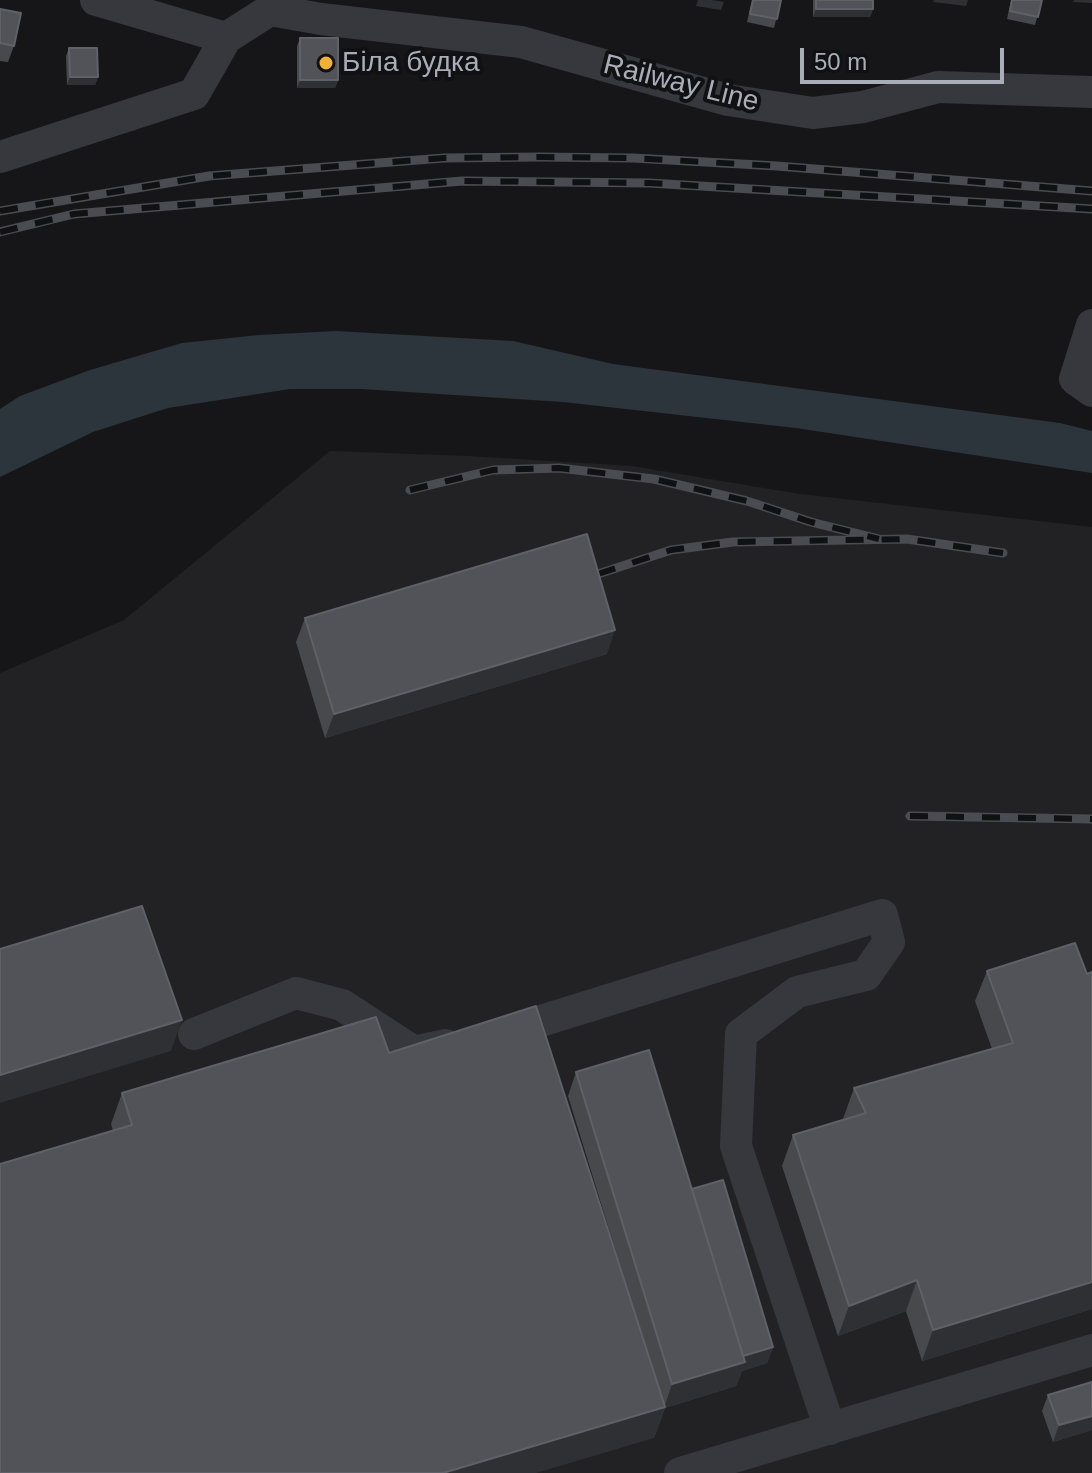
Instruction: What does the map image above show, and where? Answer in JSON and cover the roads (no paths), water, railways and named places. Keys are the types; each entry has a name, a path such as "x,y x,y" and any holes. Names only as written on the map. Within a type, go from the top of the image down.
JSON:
{"street":[{"path":"96,0 226,38"},
{"path":"0,157 194,94 226,38 274,5"},
{"name":"Railway Line","path":"274,5 321,19 521,42 728,100 813,113 863,107 938,87 1092,92"},
{"path":"1092,325 1075,379 1092,391"},
{"path":"194,1034 296,993 342,1005 414,1052 498,1034 882,915 889,942 866,975 797,992 741,1034 736,1146 830,1429"},
{"path":"680,1473 1092,1350"}],"railway":[{"path":"0,211 209,176 444,158 633,158 1092,191"},
{"path":"0,232 74,214 462,181 649,183 1092,209"},
{"path":"410,490 493,470 559,468 654,479 747,501 811,522 879,539"},
{"path":"598,574 671,550 733,542 907,539 1003,553"},
{"path":"910,816 1092,819"}],"place":[{"name":"Біла будка","path":"326,63"}]}
